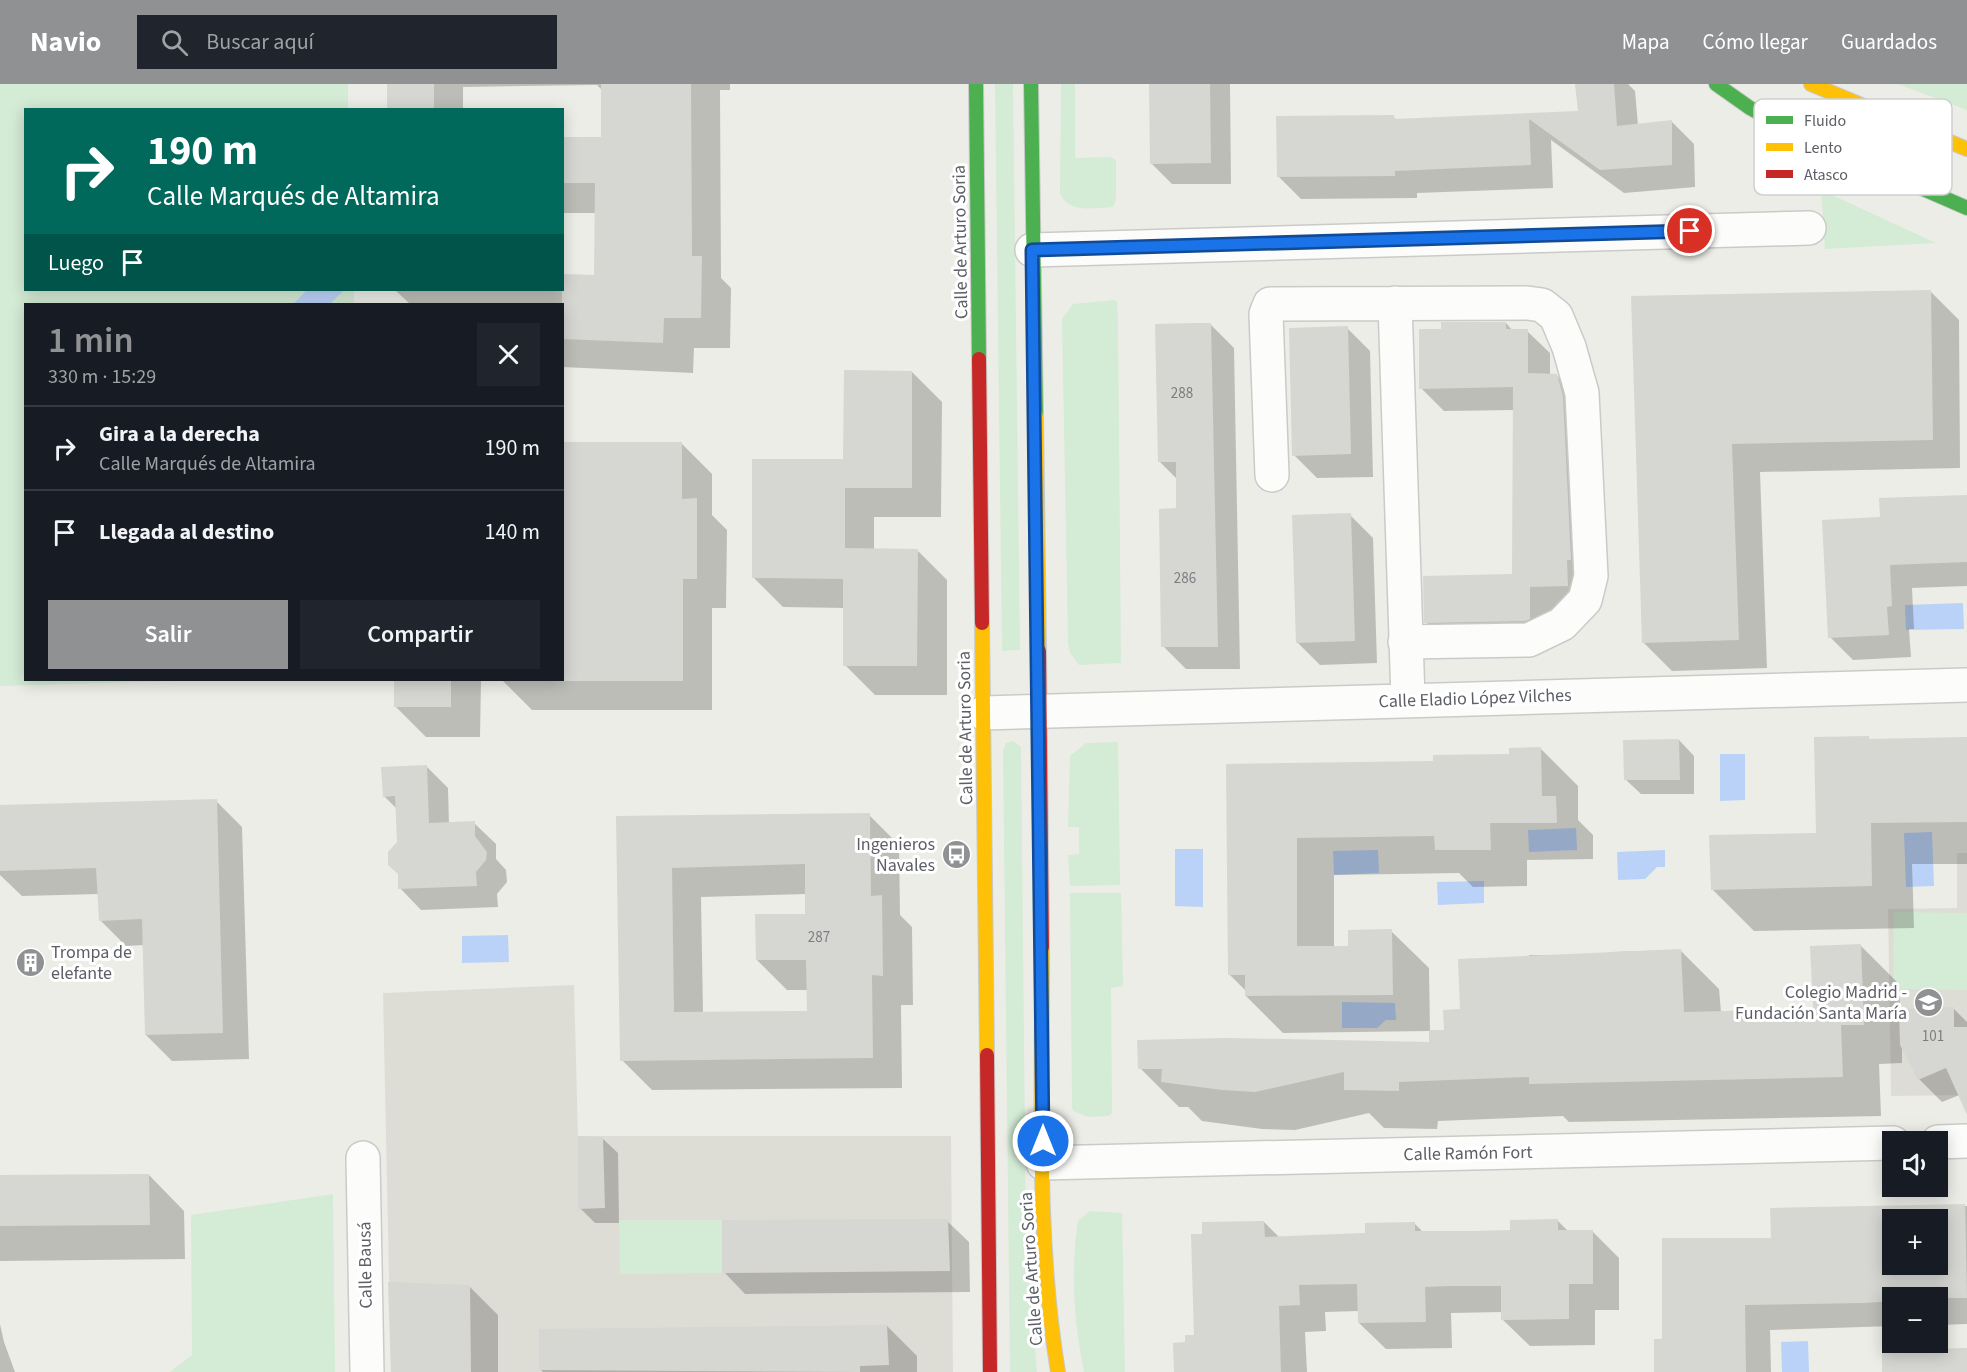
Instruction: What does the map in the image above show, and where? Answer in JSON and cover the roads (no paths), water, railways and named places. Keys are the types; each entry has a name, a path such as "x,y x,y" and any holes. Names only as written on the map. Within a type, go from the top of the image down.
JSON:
{"main road":[{"name":"Calle de Arturo Soria","path":"976,84 990,1372"},
{"name":"Calle de Arturo Soria","path":"1031,84 1042,906 1043,1242 1050,1324 1058,1372"},
{"path":"1716,84 1754,110"},
{"path":"1811,84 1847,99"},
{"path":"1952,143 1967,149"},
{"path":"1932,195 1967,207"}],"street":[{"path":"1032,250 1809,228"},
{"path":"1395,303 1408,699"},
{"path":"1272,475 1266,314 1270,304 1527,303 1542,304 1556,316 1569,347 1582,393 1590,576 1585,600 1562,624 1529,640 1405,642"},
{"name":"Calle Eladio López Vilches","path":"983,713 1038,709 1967,685"},
{"path":"1948,1142 1967,1141"},
{"name":"Calle Ramón Fort","path":"1043,1163 1882,1143"},
{"name":"Calle Bausá","path":"363,1158 367,1372"}],"water":[{"path":"306,291 343,291 331,303 294,303"},
{"path":"1963,603 1964,629 1906,630 1905,605"},
{"path":"1720,754 1745,754 1745,800 1720,801"},
{"path":"1576,828 1577,850 1529,852 1528,830"},
{"path":"1932,832 1934,886 1906,887 1904,833"},
{"path":"1175,849 1203,849 1203,907 1175,906"},
{"path":"1378,850 1379,873 1334,875 1333,851"},
{"path":"1665,850 1665,867 1657,867 1645,879 1618,880 1617,852"},
{"path":"1484,881 1484,903 1438,905 1437,882"},
{"path":"508,935 509,962 462,963 462,936"},
{"path":"1342,1002 1395,1003 1396,1020 1386,1020 1377,1028 1342,1028"},
{"path":"1808,1341 1809,1372 1782,1372 1781,1342"}],"place":[{"name":"Ingenieros Navales","path":"956,854"},
{"name":"Trompa de elefante","path":"30,962"},
{"name":"Colegio Madrid - Fundación Santa María","path":"1928,1002"}]}
